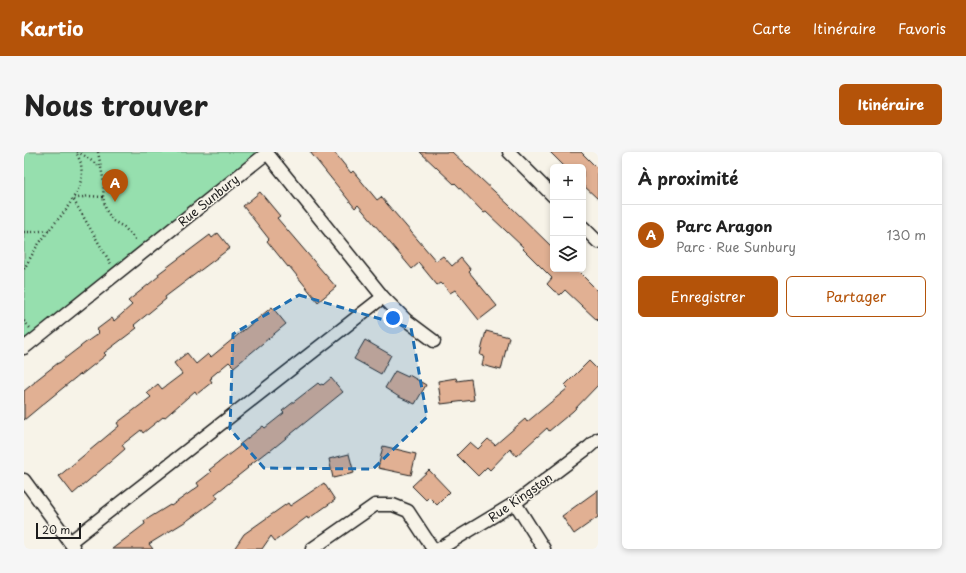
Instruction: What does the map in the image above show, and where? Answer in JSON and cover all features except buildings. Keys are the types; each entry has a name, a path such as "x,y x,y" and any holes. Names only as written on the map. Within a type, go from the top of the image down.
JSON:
{"street":[{"path":"510,152 550,193"},
{"name":"Rue Sunbury","path":"24,348 267,153 383,297 406,320 434,341"},
{"path":"586,230 598,242"},
{"path":"24,480 72,546 383,297"},
{"name":"Rue Kingston","path":"439,549 515,503 589,448 598,439"},
{"path":"515,503 544,549"},
{"path":"312,549 375,506 393,505 408,511 433,549"}],"path":[{"path":"76,152 85,156 101,167"},
{"path":"24,269 36,248 73,200 79,188 82,176 81,163 76,152"},
{"path":"98,152 104,183 103,197 106,210 113,221 124,227 145,251"},
{"path":"73,200 89,196 103,197"},
{"path":"73,200 117,274"},
{"path":"24,232 49,230"}],"highlighted area":[{"path":"299,295 411,328 427,417 373,469 264,468 230,429 233,334"}],"green space":[{"path":"24,152 267,152 24,348"}],"place":[{"name":"Parc Aragon","path":"115,202"}]}
